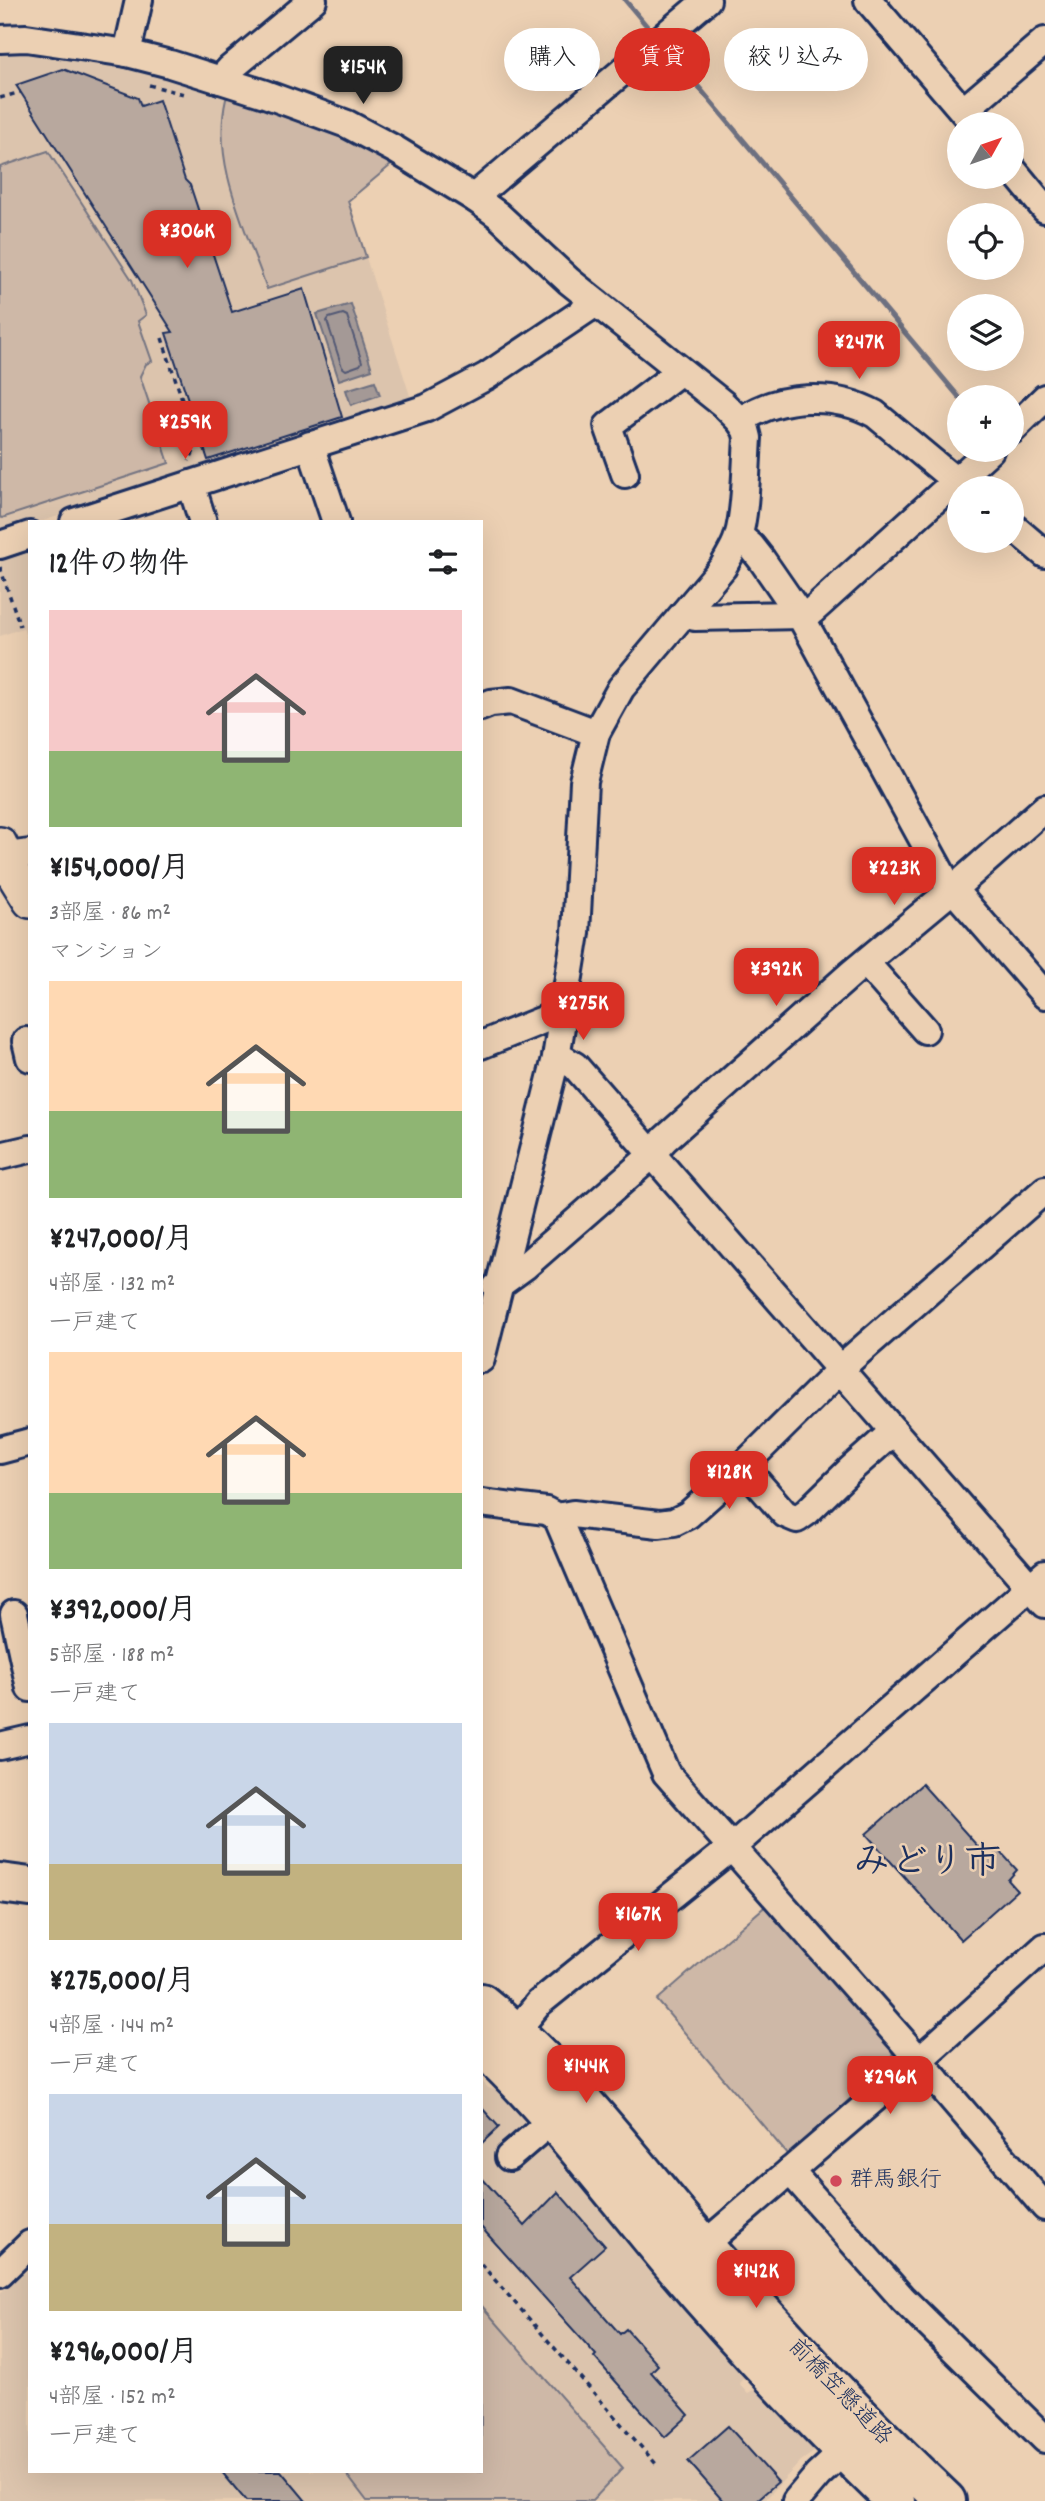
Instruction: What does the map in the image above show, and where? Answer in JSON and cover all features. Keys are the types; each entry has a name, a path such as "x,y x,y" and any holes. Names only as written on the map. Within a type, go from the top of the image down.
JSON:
{"highway":[{"path":"0,1883 28,1887"},
{"name":"前橋笠懸道路","path":"483,2006 499,2032 572,2091 829,2386 946,2501"},
{"name":"前橋笠懸道路","path":"483,2047 552,2120 766,2369 896,2501"}],"main road":[{"path":"9,853 28,896"},
{"path":"499,2032 529,2081 617,2185 634,2218"}],"street":[{"path":"127,53 139,0"},
{"path":"220,80 230,68 313,0"},
{"path":"476,198 707,0"},
{"path":"868,0 963,112"},
{"path":"0,39 26,38 127,53 220,80 348,124 476,198 596,303 740,421 746,430 748,439 739,536 723,567 621,688 596,733 584,782 576,933 564,1018 556,1058 491,1290 483,1345"},
{"path":"974,112 1045,41"},
{"path":"1024,184 1045,209"},
{"path":"90,519 189,474 310,445 427,408 487,376 596,303"},
{"path":"625,474 608,426 674,376 678,369"},
{"path":"740,421 753,412 775,405 825,398 841,400 875,414 949,476"},
{"path":"1024,418 1045,398"},
{"path":"310,445 335,520"},
{"path":"968,476 980,462"},
{"path":"189,474 203,520"},
{"path":"684,614 695,617 800,615 811,611 947,496"},
{"path":"739,536 757,553 800,615 931,858 953,889 1045,995"},
{"path":"1024,536 1045,554"},
{"path":"0,545 28,537"},
{"path":"483,706 491,702 511,701 596,733"},
{"path":"491,1290 525,1266 765,1050 1045,808"},
{"path":"866,963 925,1030"},
{"path":"483,1044 548,1018 564,1018"},
{"path":"499,2032 539,2003 731,1848 1040,1588 894,1431 575,1066 556,1058"},
{"path":"0,1156 28,1149"},
{"path":"557,1517 573,1514 659,1524 674,1522 688,1515 743,1466 852,1359 1045,1189"},
{"path":"743,1466 785,1514 797,1518 807,1512 894,1431"},
{"path":"0,1450 28,1443"},
{"path":"483,1503 546,1511 557,1517 666,1773 1045,2207"},
{"path":"14,1614 28,1679"},
{"path":"0,1746 28,1739"},
{"path":"766,2369 762,2353 695,2276 695,2257 704,2245 918,2061 1045,1947"},
{"path":"509,2157 552,2120"},
{"path":"790,2171 854,2246 940,2338 1045,2439"},
{"path":"0,2273 28,2246"},
{"path":"796,2501 818,2475 844,2451"}],"path":[{"path":"0,98 21,92"},
{"path":"162,338 197,445 189,474"},
{"path":"0,567 20,626"},
{"path":"483,2266 657,2465"}],"shaded area":[{"path":"25,44 152,71 268,104 397,160 348,201 412,402 46,520 28,520 28,527 0,536 0,46"},
{"path":"233,94 301,116 397,160 348,201 366,257 267,289 233,196 227,171 223,123 226,99"},
{"path":"48,151 132,280 146,315 138,321 152,361 146,364 140,376 169,463 2,518 0,167"},
{"path":"28,550 28,643 23,628 0,636 0,559"},
{"path":"769,1903 893,2046 892,2061 788,2155 657,2000"},
{"path":"483,2082 488,2088 500,2091 745,2377 739,2383 744,2389 748,2393 755,2389 815,2451 801,2461 764,2501 0,2501 0,2293 28,2271 28,2473 483,2473"},
{"path":"483,2307 623,2468 592,2501 367,2501 346,2473 483,2473"}],"water":[{"path":"351,304 372,369 339,380 317,314"},
{"path":"375,381 380,395 351,405 346,390"}],"building":[{"path":"63,69 138,98 141,106 159,100 232,312 304,289 342,417 208,460 166,333 173,332 16,85"},
{"path":"922,1784 988,1858 999,1850 1017,1870 1008,1880 1017,1890 961,1940 866,1834"},
{"path":"483,2109 499,2127 483,2142"},
{"path":"483,2179 525,2226 558,2192 605,2246 570,2277 620,2334 626,2329 658,2365 651,2372 689,2415 665,2437 594,2357 596,2355 483,2229"},
{"path":"728,2426 778,2482 756,2501 723,2501 688,2461"},
{"path":"223,2473 283,2473 306,2501 246,2501"}],"waterway":[{"path":"625,0 648,28"},
{"path":"702,91 949,385"}],"place":[{"name":"群馬銀行","path":"836,2181"}],"district":[{"name":"みどり市","path":"927,1864"}]}
